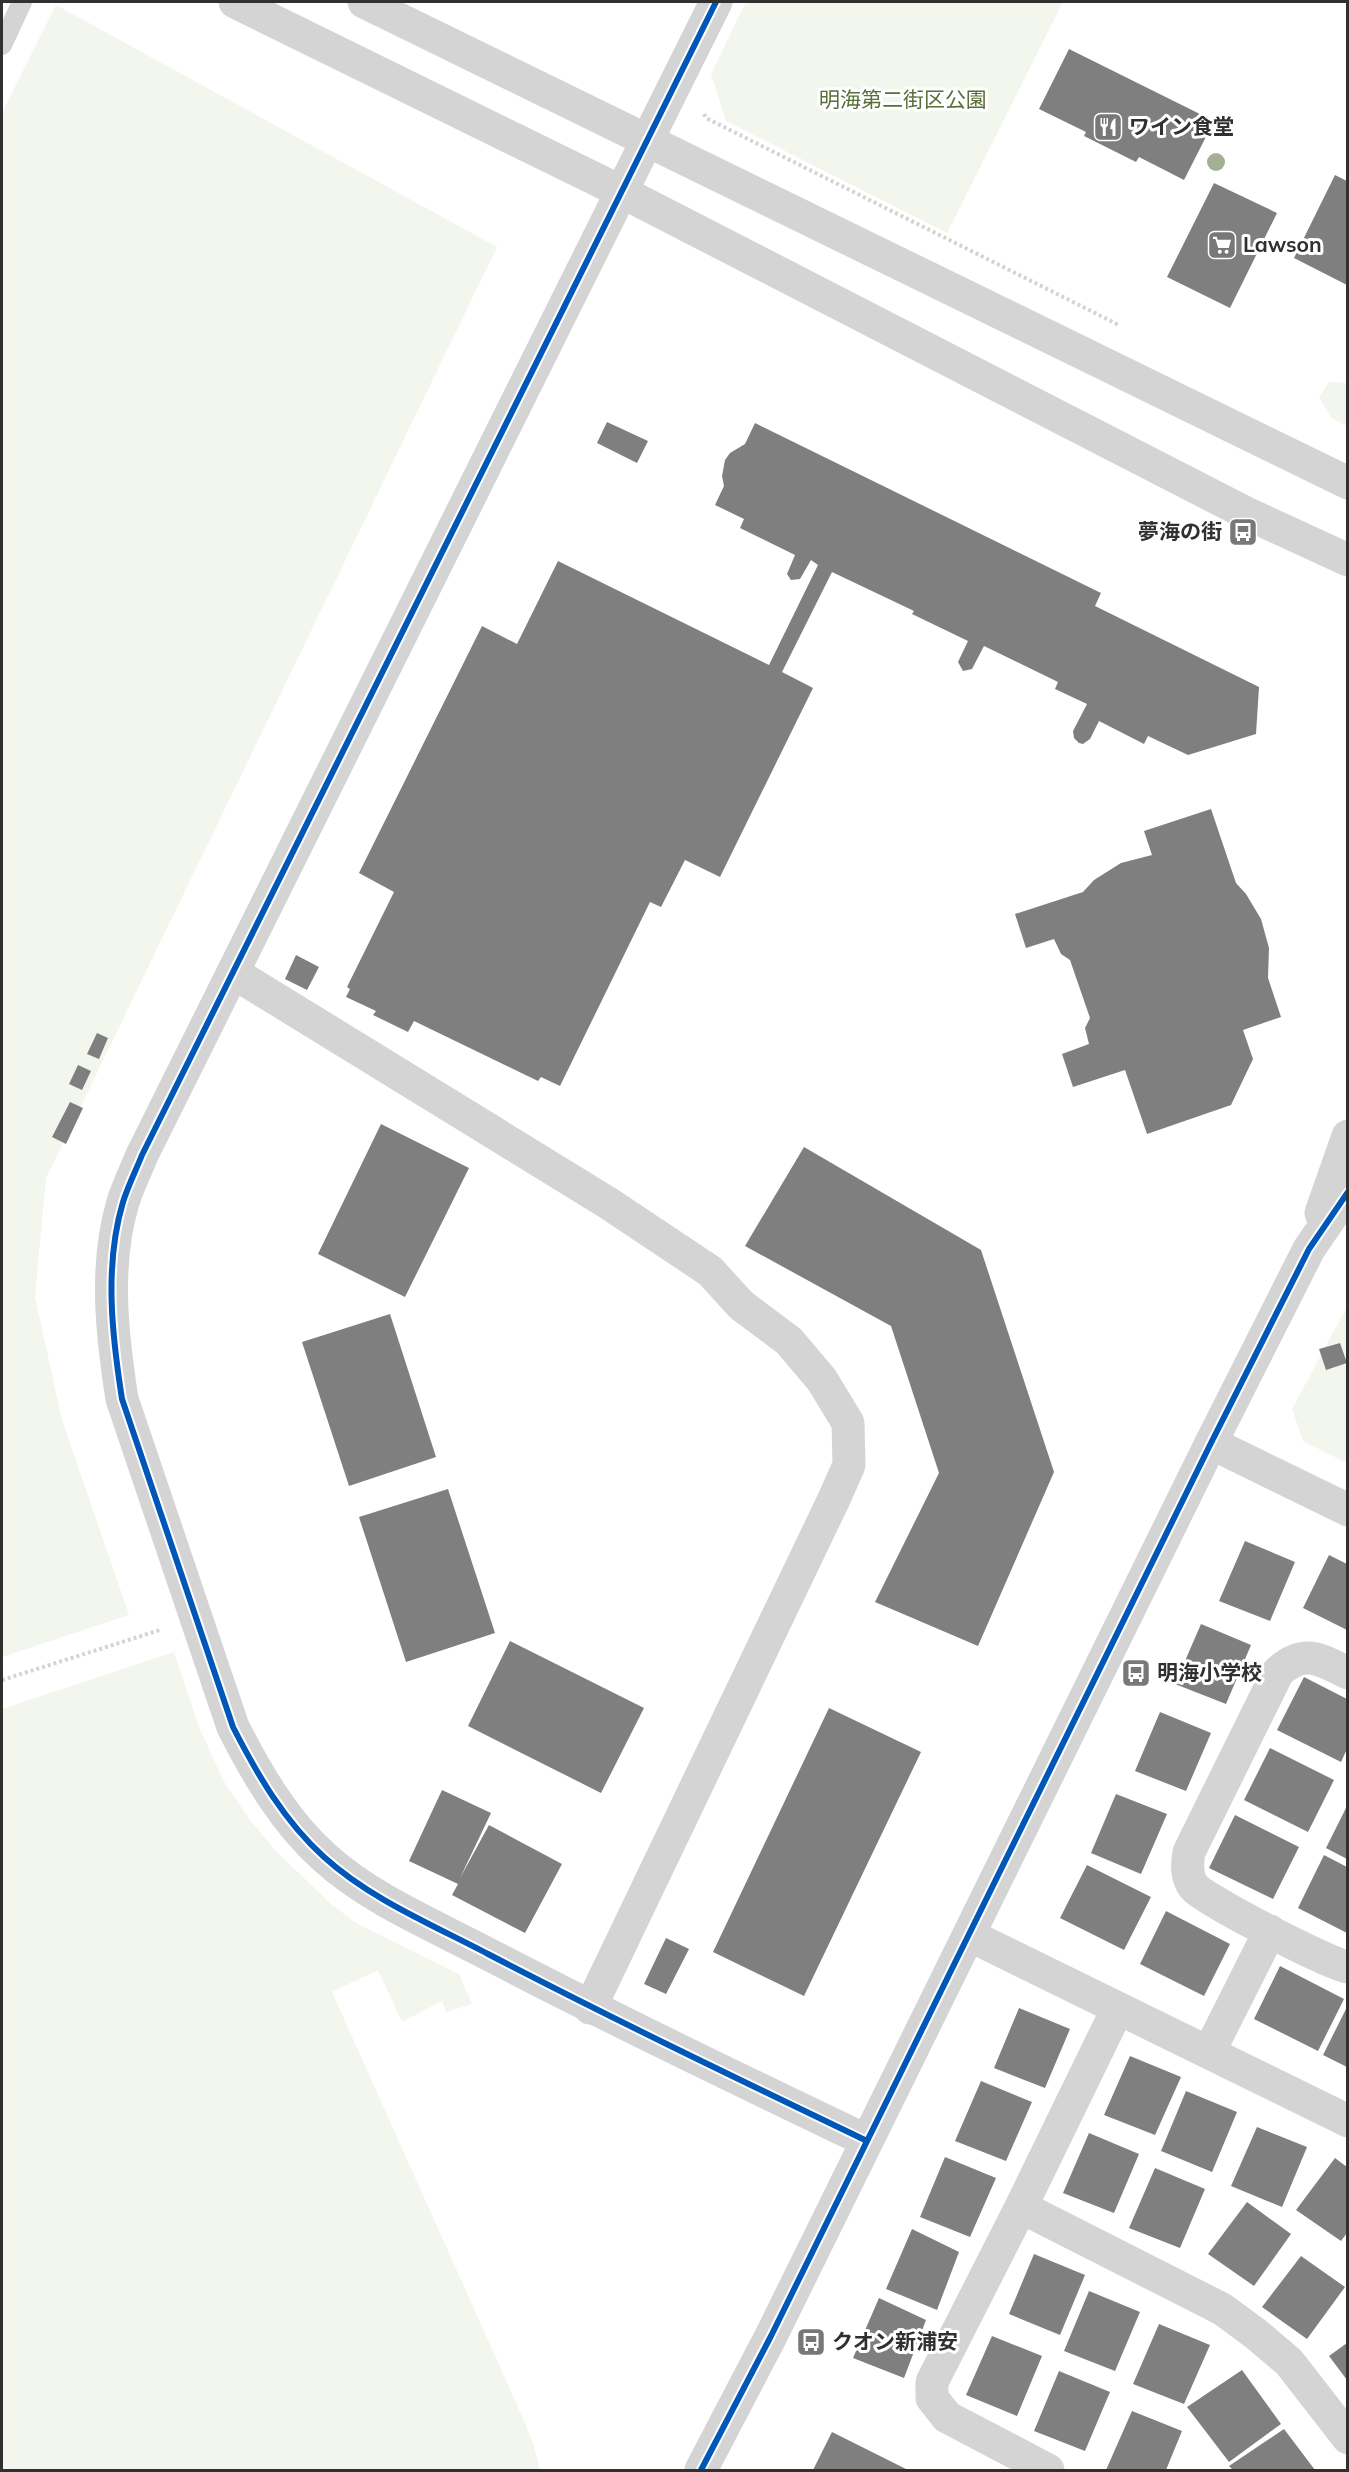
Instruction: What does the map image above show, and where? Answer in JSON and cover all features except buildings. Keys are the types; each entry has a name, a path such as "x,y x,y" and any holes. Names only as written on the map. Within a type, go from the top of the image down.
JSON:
{"street":[{"path":"235,2 622,192 1246,513 1347,560"},
{"path":"364,2 1347,483"},
{"path":"716,2 142,1155 123,1202 114,1250 111,1298 114,1352 122,1400 233,1727 256,1772 288,1818 324,1857 368,1891 590,2007 867,2141"},
{"path":"234,973 608,1203 710,1271 741,1305 789,1341 822,1380 848,1423 849,1465 590,2007"},
{"path":"1309,1249 1347,1136"},
{"path":"701,2470 867,2141 1309,1249 1347,1192"},
{"path":"1211,1443 1347,1510"},
{"path":"1347,1672 1318,1658 1306,1657 1290,1661 1278,1672 1189,1852 1186,1867 1192,1885 1202,1896 1347,1967"},
{"path":"1209,2052 1270,1931"},
{"path":"969,1935 1347,2121"},
{"path":"1048,2470 947,2416 932,2398 932,2382 1022,2207 1118,2010"},
{"path":"1022,2207 1222,2309 1289,2362 1347,2438"}],"lane":[{"path":"2,45 22,2"}],"path":[{"path":"670,93 699,104 706,118 1123,327"},
{"path":"2,1680 195,1619"}],"green space":[{"name":"明海第二街区公園","path":"746,2 1063,2 947,233 726,121 711,74"},
{"path":"56,5 497,247 46,1178 35,1297 62,1420 129,1615 2,1657 2,113"},
{"path":"1329,382 1347,383 1347,426 1331,418 1319,397"},
{"path":"1347,1307 1347,1463 1303,1441 1292,1409"},
{"path":"174,1652 199,1727 223,1780 250,1820 274,1849 332,1905 358,1924 459,1974 472,2004 446,2012 442,2001 402,2022 378,1970 332,1992 518,2407 533,2443 540,2470 2,2470 2,1709"}],"cycle path":[{"path":"716,2 142,1155 125,1196 117,1226 113,1251 113,1325 122,1399 233,1727 272,1796 296,1828 342,1872 382,1899 629,2026 867,2141"},
{"path":"701,2470 771,2336 1309,1249 1348,1192"}],"place":[{"name":"ワイン食堂","path":"1108,127"},
{"name":"Lawson","path":"1222,245"},
{"name":"夢海の街","path":"1243,532"},
{"name":"明海小学校","path":"1136,1673"},
{"name":"クオン新浦安","path":"811,2342"}]}
